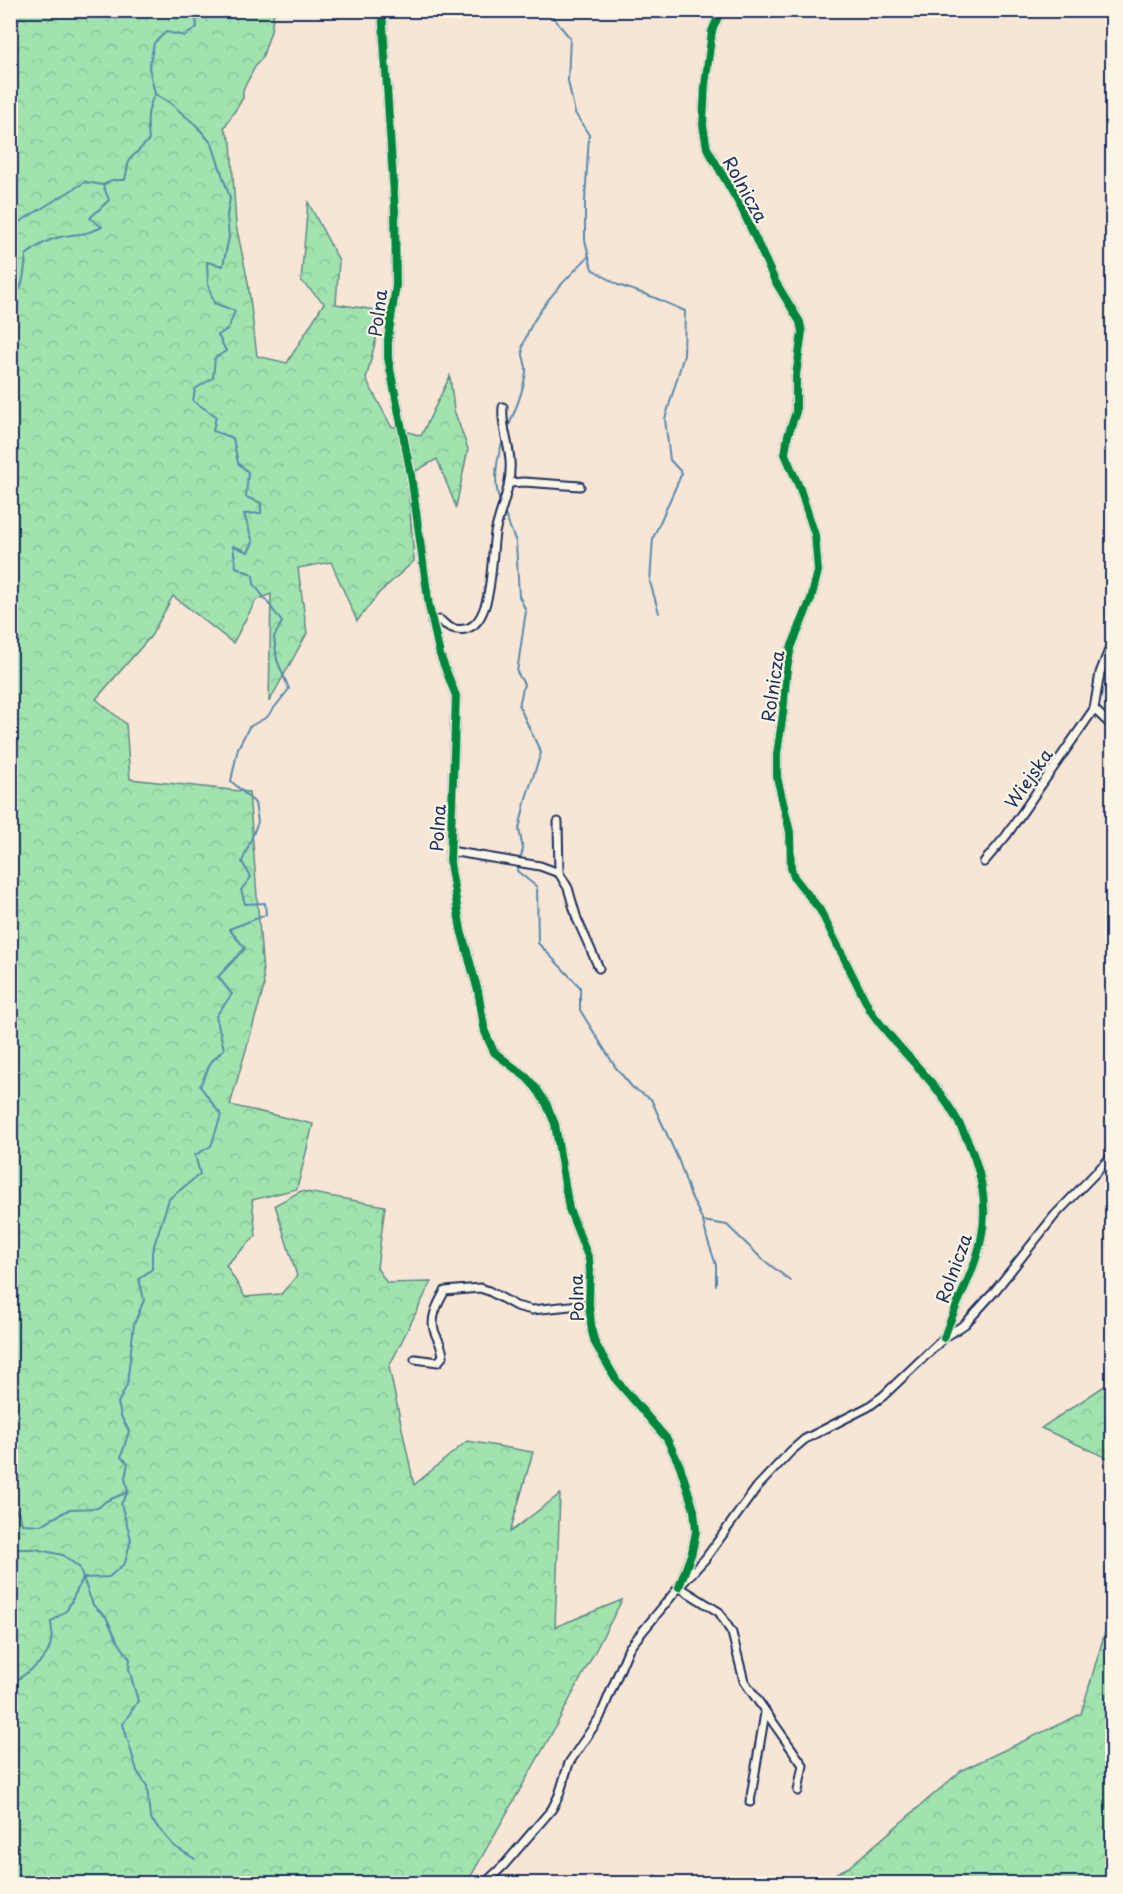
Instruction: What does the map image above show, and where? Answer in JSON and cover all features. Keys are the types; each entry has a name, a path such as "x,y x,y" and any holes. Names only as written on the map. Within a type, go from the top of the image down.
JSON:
{"street":[{"name":"Polna","path":"382,10 395,212 396,285 388,339 388,358 414,495 432,622 440,655 456,696 450,851 461,930 478,991 485,1032 494,1052 536,1088 546,1103 555,1124 569,1209 589,1259 591,1271 589,1304 592,1332 616,1381 667,1440 686,1484 696,1520 696,1531 692,1552 679,1587"},
{"name":"Rolnicza","path":"721,10 712,31 705,85 703,126 707,148 741,207 775,281 800,322 802,332 796,376 796,412 788,435 785,454 800,489 815,536 818,571 811,600 791,648 777,754 777,777 790,832 791,868 794,877 820,910 880,1026 935,1087 947,1104 978,1167 984,1203 982,1237 969,1281 944,1338"},
{"path":"432,622 440,620 447,627 459,630 469,628 482,615 491,577 492,552 499,515 510,483 510,460 503,407"},
{"path":"510,483 580,486"},
{"name":"Wiejska","path":"984,862 1010,830 1094,710 1100,673 1113,642"},
{"path":"1094,710 1113,726"},
{"path":"558,822 559,873 599,968"},
{"name":"Polna","path":"450,851 540,866 559,873"},
{"path":"484,1884 504,1865 552,1809 569,1763 600,1717 629,1648 705,1559 757,1487 805,1439 868,1407 883,1396 944,1338 965,1324 1055,1215 1113,1156"},
{"path":"415,1359 438,1362 443,1356 442,1344 434,1332 434,1316 445,1291 480,1288 516,1306 532,1310 589,1304"},
{"path":"679,1587 718,1612 732,1634 744,1681 802,1765 798,1791"},
{"path":"750,1802 765,1713"}],"green space":[{"path":"11,11 274,11 271,31 262,58 243,90 243,98 224,128 231,142 236,225 248,282 257,356 287,363 324,303 301,281 308,202 339,261 336,304 383,311 366,379 391,426 421,436 450,376 454,410 468,449 456,507 437,459 407,476 414,561 379,593 357,621 331,562 298,568 307,633 269,702 271,594 256,600 233,643 173,596 151,636 96,699 126,724 130,779 249,792 264,987 230,1105 313,1124 297,1189 252,1200 256,1236 226,1265 245,1297 281,1294 297,1276 275,1205 301,1191 385,1206 377,1268 387,1283 431,1282 389,1367 414,1485 467,1441 533,1452 510,1532 560,1494 555,1627 622,1600 551,1735 467,1883 11,1884"},
{"path":"1112,1381 1112,1460 1041,1428"},
{"path":"1112,1608 1112,1883 817,1883 849,1867 962,1770 1081,1714"}],"waterway":[{"path":"10,1715 15,1706 17,1680 45,1657 51,1642 51,1622 67,1610 83,1578 109,1577 125,1563 131,1539 121,1504 128,1492 125,1478 128,1463 121,1457 129,1431 121,1416 118,1403 127,1385 134,1324 144,1300 139,1279 152,1269 152,1252 169,1199 200,1174 195,1155 211,1146 221,1115 200,1086 211,1062 224,1049 216,1016 232,994 218,977 245,948 229,929 266,915 265,903 245,904 241,890 251,877 242,862 258,822 255,803 231,781 238,748 249,727 267,717 289,689 277,660 274,637 282,622 254,584 253,575 236,567 233,546 248,552 253,542 244,514 261,513 261,503 246,497 248,472 238,463 233,438 213,431 216,416 193,401 195,389 213,378 215,358 226,351 218,335 228,329 235,311 214,303 208,285 207,262 223,266 229,237 227,216 230,198 212,144 196,125 169,102 155,94 149,68 154,43 166,32 185,36 197,27 195,13 198,10"},
{"path":"547,10 570,38 568,81 575,113 589,135 585,240 592,269 618,285 685,311 684,355 665,419 670,460 682,473 653,538 650,582 659,613"},
{"path":"10,300 21,286 26,255 51,240 102,227 90,218 109,200 103,185 112,180 125,180 129,160 149,140 148,117 155,94"},
{"path":"10,225 16,224 85,182 103,185"},
{"path":"507,430 525,379 526,369 522,348 528,332 542,308 589,256"},
{"path":"500,502 496,470 504,438"},
{"path":"503,510 516,542 519,596 526,611 517,672 524,684 519,706 541,753 526,798 519,829 523,849 517,871 537,887 538,943 580,987 580,1010 616,1068 633,1088 651,1099 703,1221 727,1225 761,1258 791,1281"},
{"path":"703,1221 716,1265 716,1285"},
{"path":"10,1503 20,1515 22,1524 41,1525 70,1509 98,1508 106,1501 128,1492"},
{"path":"10,1549 35,1549 63,1555 79,1567 93,1605 106,1617 117,1640 130,1659 129,1669 138,1701 123,1724 137,1771 147,1786 150,1818 174,1846 195,1859"},
{"path":"656,1875 662,1884"}],"cycle path":[{"path":"382,10 395,211 396,285 388,339 388,358 411,475 429,606 440,655 456,696 450,863 461,930 478,991 485,1032 494,1052 536,1088 546,1103 555,1124 569,1209 589,1259 589,1304 595,1343 617,1381 667,1439 680,1466 694,1510 696,1531 692,1552 679,1587"},
{"path":"721,10 712,31 705,85 703,125 707,148 741,207 775,281 800,322 802,332 796,376 796,412 788,435 785,454 800,489 815,535 818,571 811,599 791,648 777,754 777,777 790,832 791,868 794,877 820,910 870,1010 947,1103 975,1159 984,1199 981,1240 974,1265 944,1338"}]}
